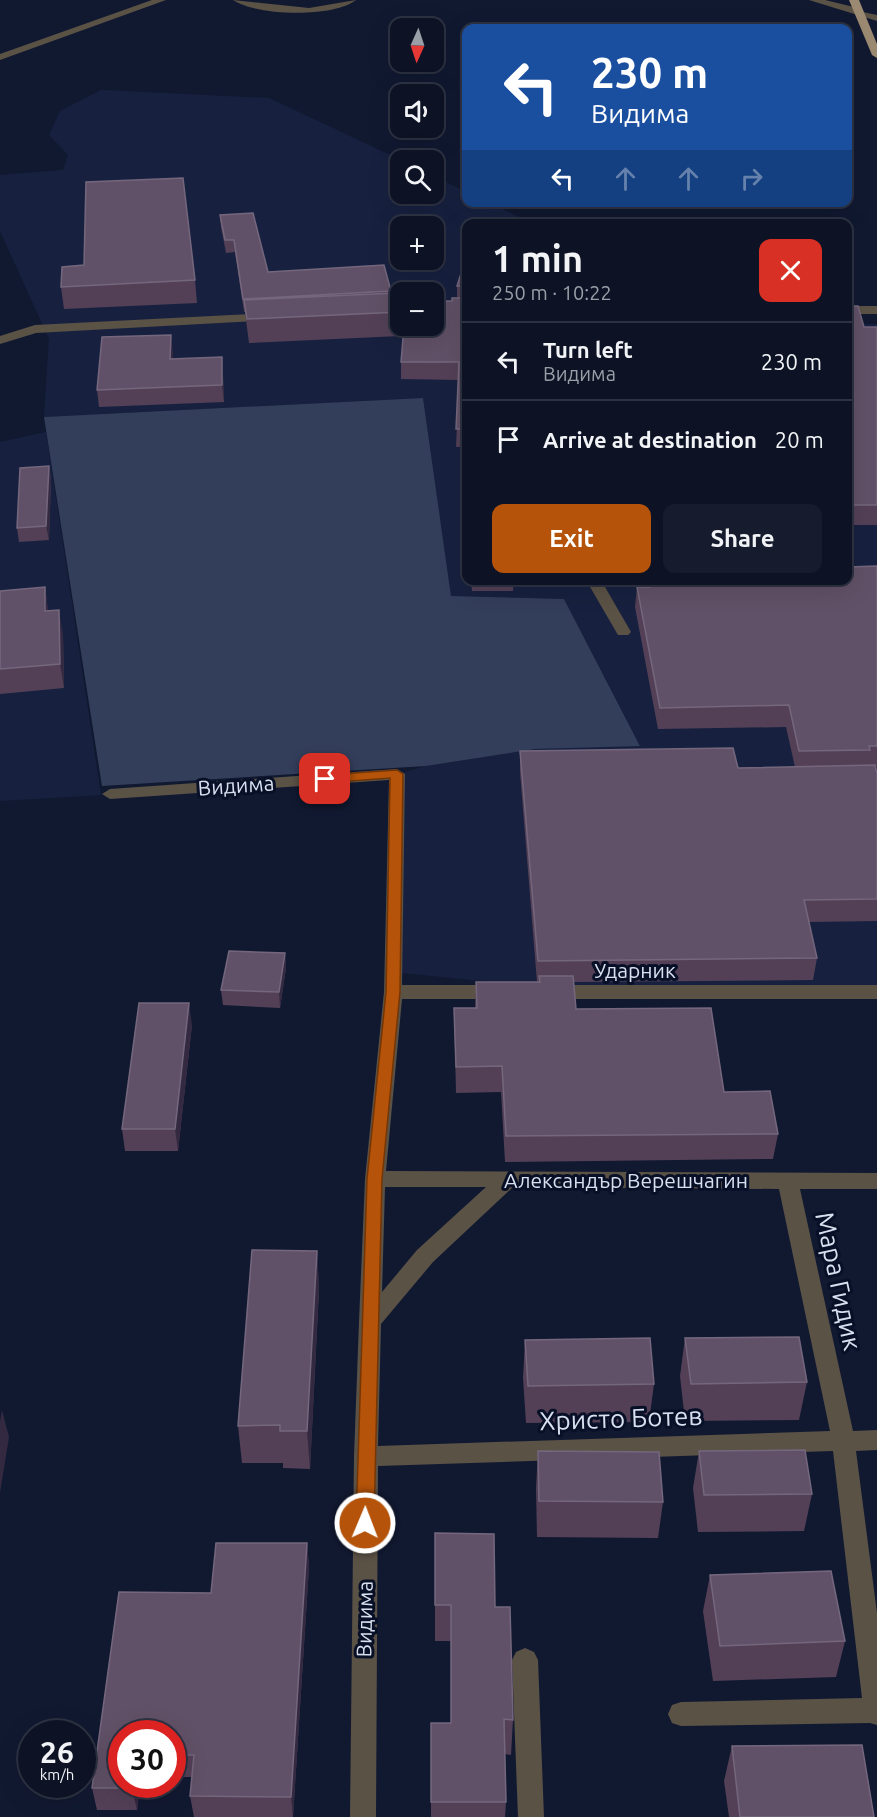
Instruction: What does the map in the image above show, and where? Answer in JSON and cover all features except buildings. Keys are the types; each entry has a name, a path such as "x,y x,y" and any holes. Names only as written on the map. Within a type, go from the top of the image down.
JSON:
{"main road":[{"path":"854,0 877,55"}],"street":[{"path":"0,57 161,0"},
{"path":"238,0 297,12 329,8 351,0"},
{"path":"814,0 877,18"},
{"path":"852,310 877,310"},
{"path":"0,340 34,329 282,316"},
{"path":"596,585 623,632"},
{"name":"Видима","path":"110,794 397,774 393,992 375,1179 370,1322 366,1455 363,1817"},
{"name":"Ударник","path":"393,992 877,992"},
{"name":"Александър Верешчагин","path":"375,1179 877,1181"},
{"path":"370,1322 425,1256 508,1180"},
{"name":"Мара Гидик","path":"788,1181 843,1439 877,1711"},
{"name":"Христо Ботев","path":"366,1455 843,1439 877,1440"},
{"path":"525,1660 531,1817"},
{"path":"681,1714 877,1711"}],"shaded area":[{"path":"101,90 269,98 390,155 390,204 444,204 444,181 462,190 462,207 498,207 524,219 462,219 462,585 852,585 852,324 877,324 877,991 538,987 393,972 397,774 426,766 535,749 640,745 564,599 451,596 423,398 44,417 49,339 0,231 0,175 63,170 68,155 49,135 60,111"},
{"path":"423,398 451,596 564,599 640,746 535,749 426,766 102,786 44,417"},
{"path":"46,432 101,795 0,801 0,442"}],"route":[{"path":"325,779 397,774 393,992 375,1179 365,1523"}]}
